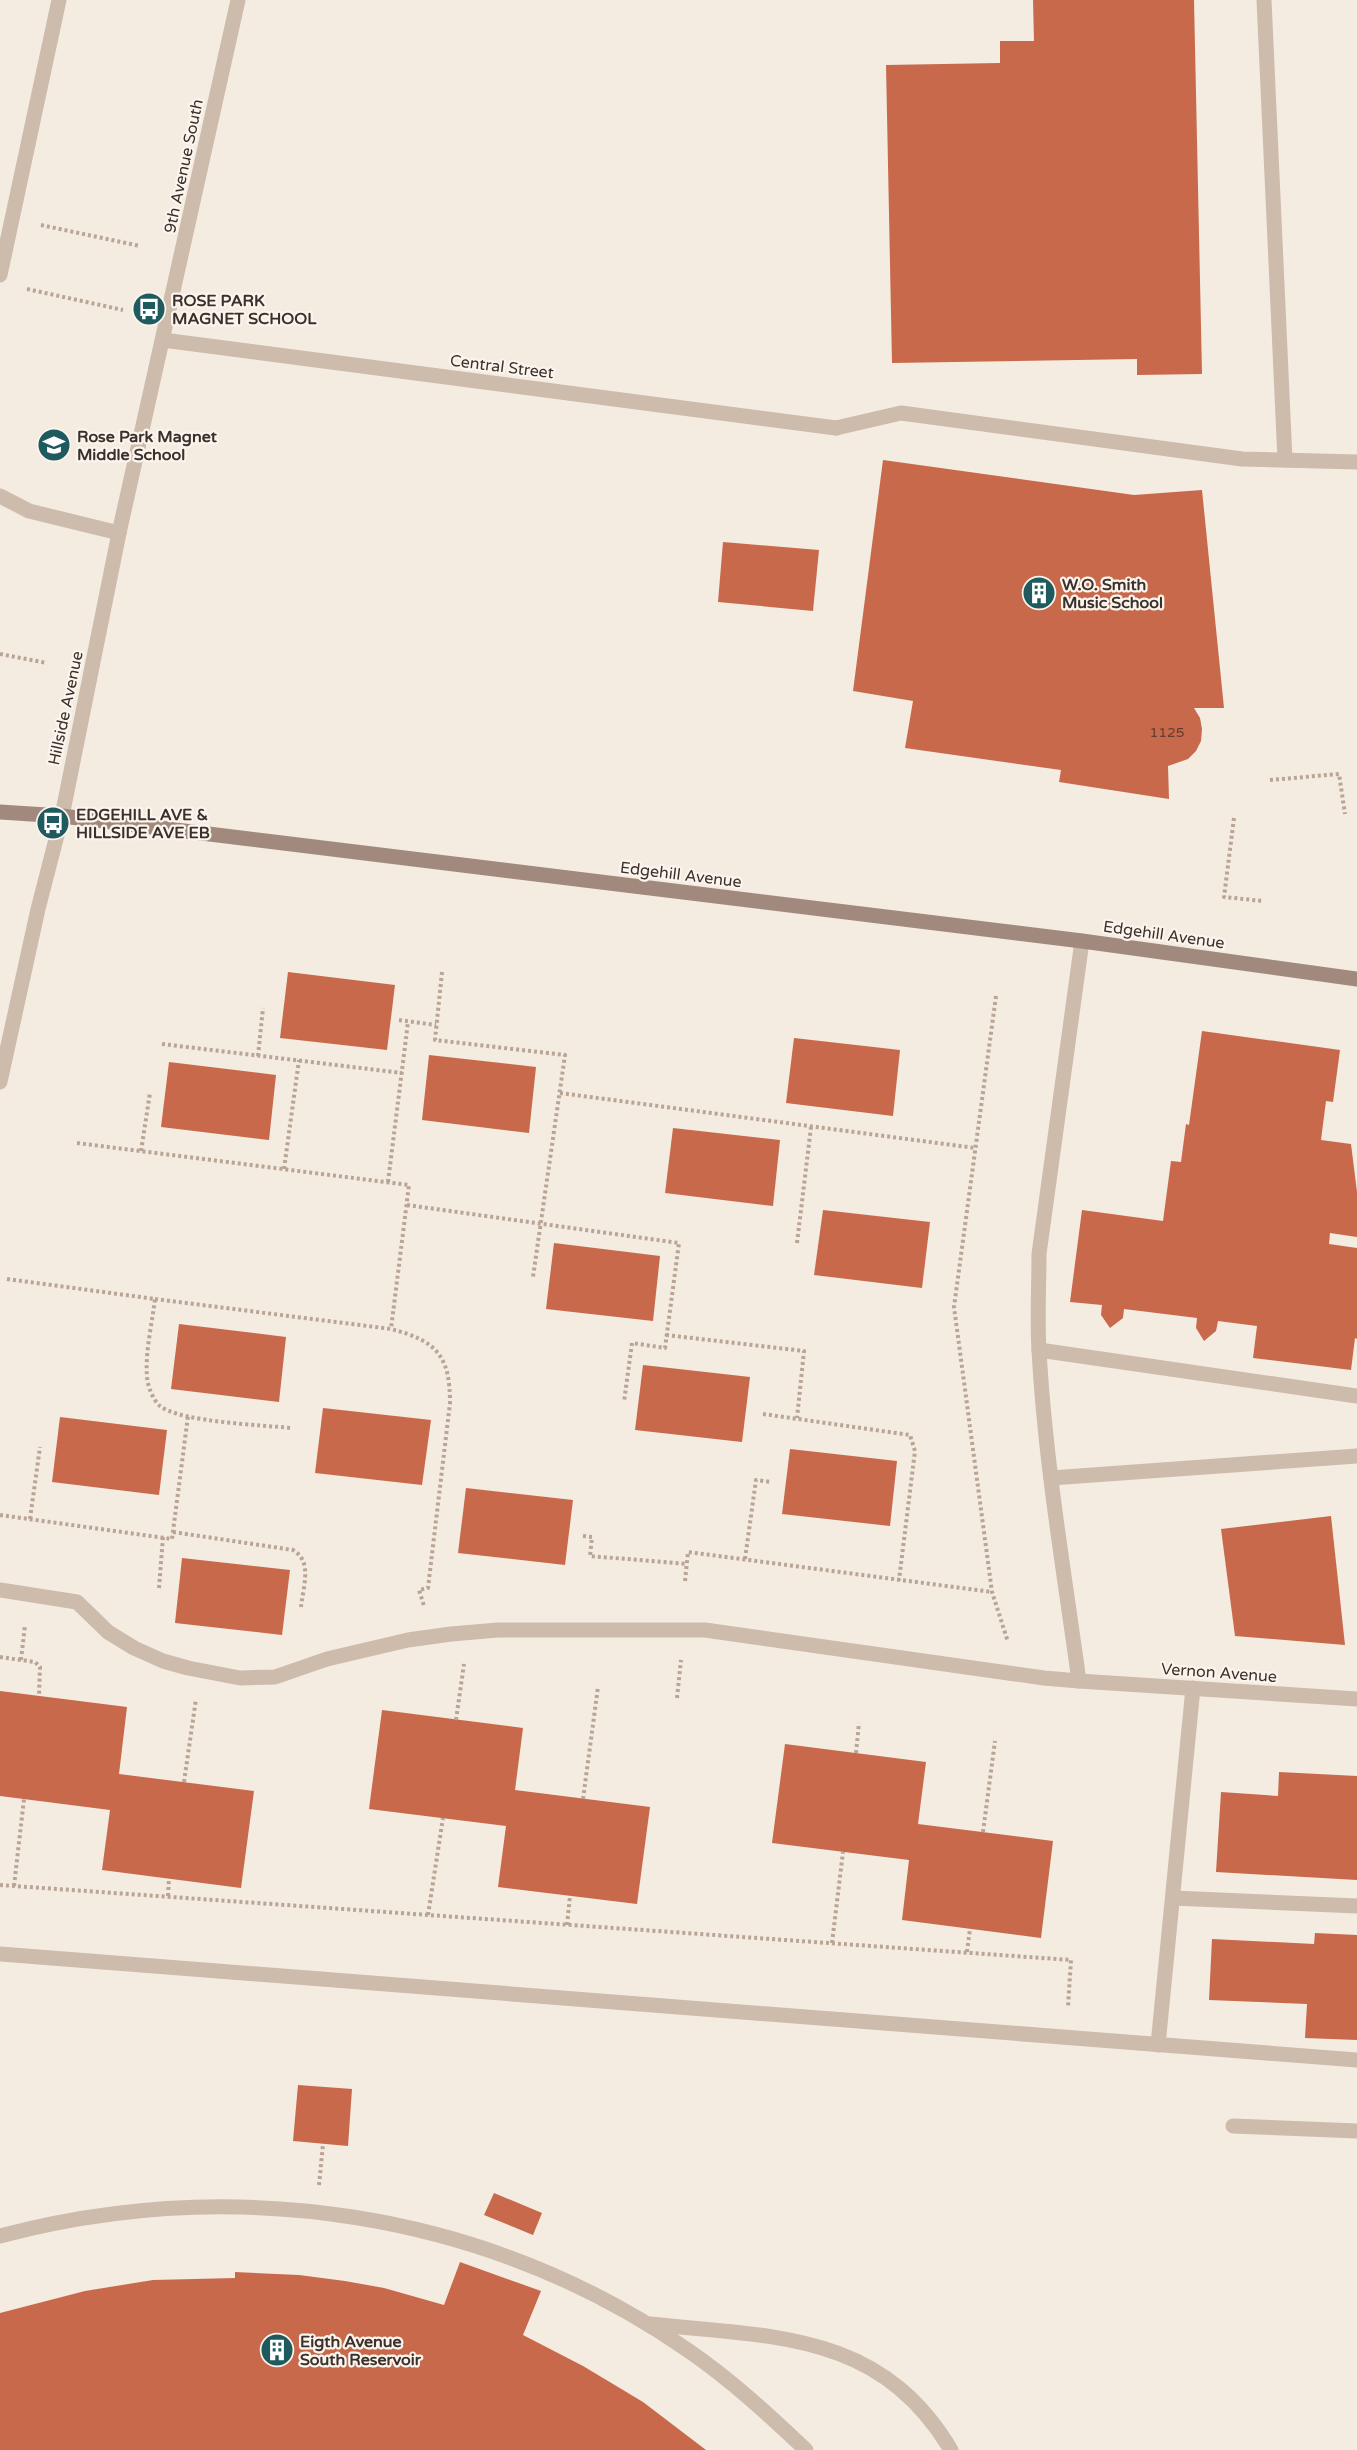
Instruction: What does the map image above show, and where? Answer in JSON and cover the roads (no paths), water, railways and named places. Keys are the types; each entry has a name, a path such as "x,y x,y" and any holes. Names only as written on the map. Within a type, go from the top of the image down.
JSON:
{"street":[{"path":"0,275 59,0"},
{"name":"9th Avenue South","path":"163,340 238,0"},
{"path":"1264,0 1285,460 1357,462"},
{"name":"Central Street","path":"163,340 836,428 901,413 1242,459 1285,460"},
{"name":"Hillside Avenue","path":"0,1082 38,909 62,816 163,340"},
{"path":"0,496 29,511 120,534"},
{"name":"Edgehill Avenue","path":"0,812 62,816 1082,941 1357,979"},
{"path":"1079,1681 1051,1478 1039,1350 1039,1254 1082,941"},
{"path":"1039,1350 1357,1396"},
{"path":"1051,1478 1357,1456"},
{"name":"Vernon Avenue","path":"0,1590 77,1602 108,1632 134,1648 164,1661 200,1671 240,1678 275,1677 327,1659 431,1636 469,1632 675,1628 705,1630 1079,1681 1357,1699"},
{"path":"1158,2045 1193,1688"},
{"path":"1173,1898 1357,1906"},
{"path":"0,1954 1357,2060"},
{"path":"1233,2126 1357,2131"},
{"path":"0,2236 48,2223 143,2209 238,2206 317,2212 428,2231 520,2261 606,2302 644,2324 688,2351 764,2409 806,2450"},
{"path":"644,2324 782,2338 833,2350 872,2368 901,2388 937,2426 951,2450"}],"place":[{"name":"ROSE PARK MAGNET SCHOOL","path":"149,309"},
{"name":"Rose Park Magnet Middle School","path":"54,445"},
{"name":"W.O. Smith Music School","path":"1039,593"},
{"name":"EDGEHILL AVE & HILLSIDE AVE EB","path":"53,823"},
{"name":"Eigth Avenue South Reservoir","path":"277,2350"}]}
